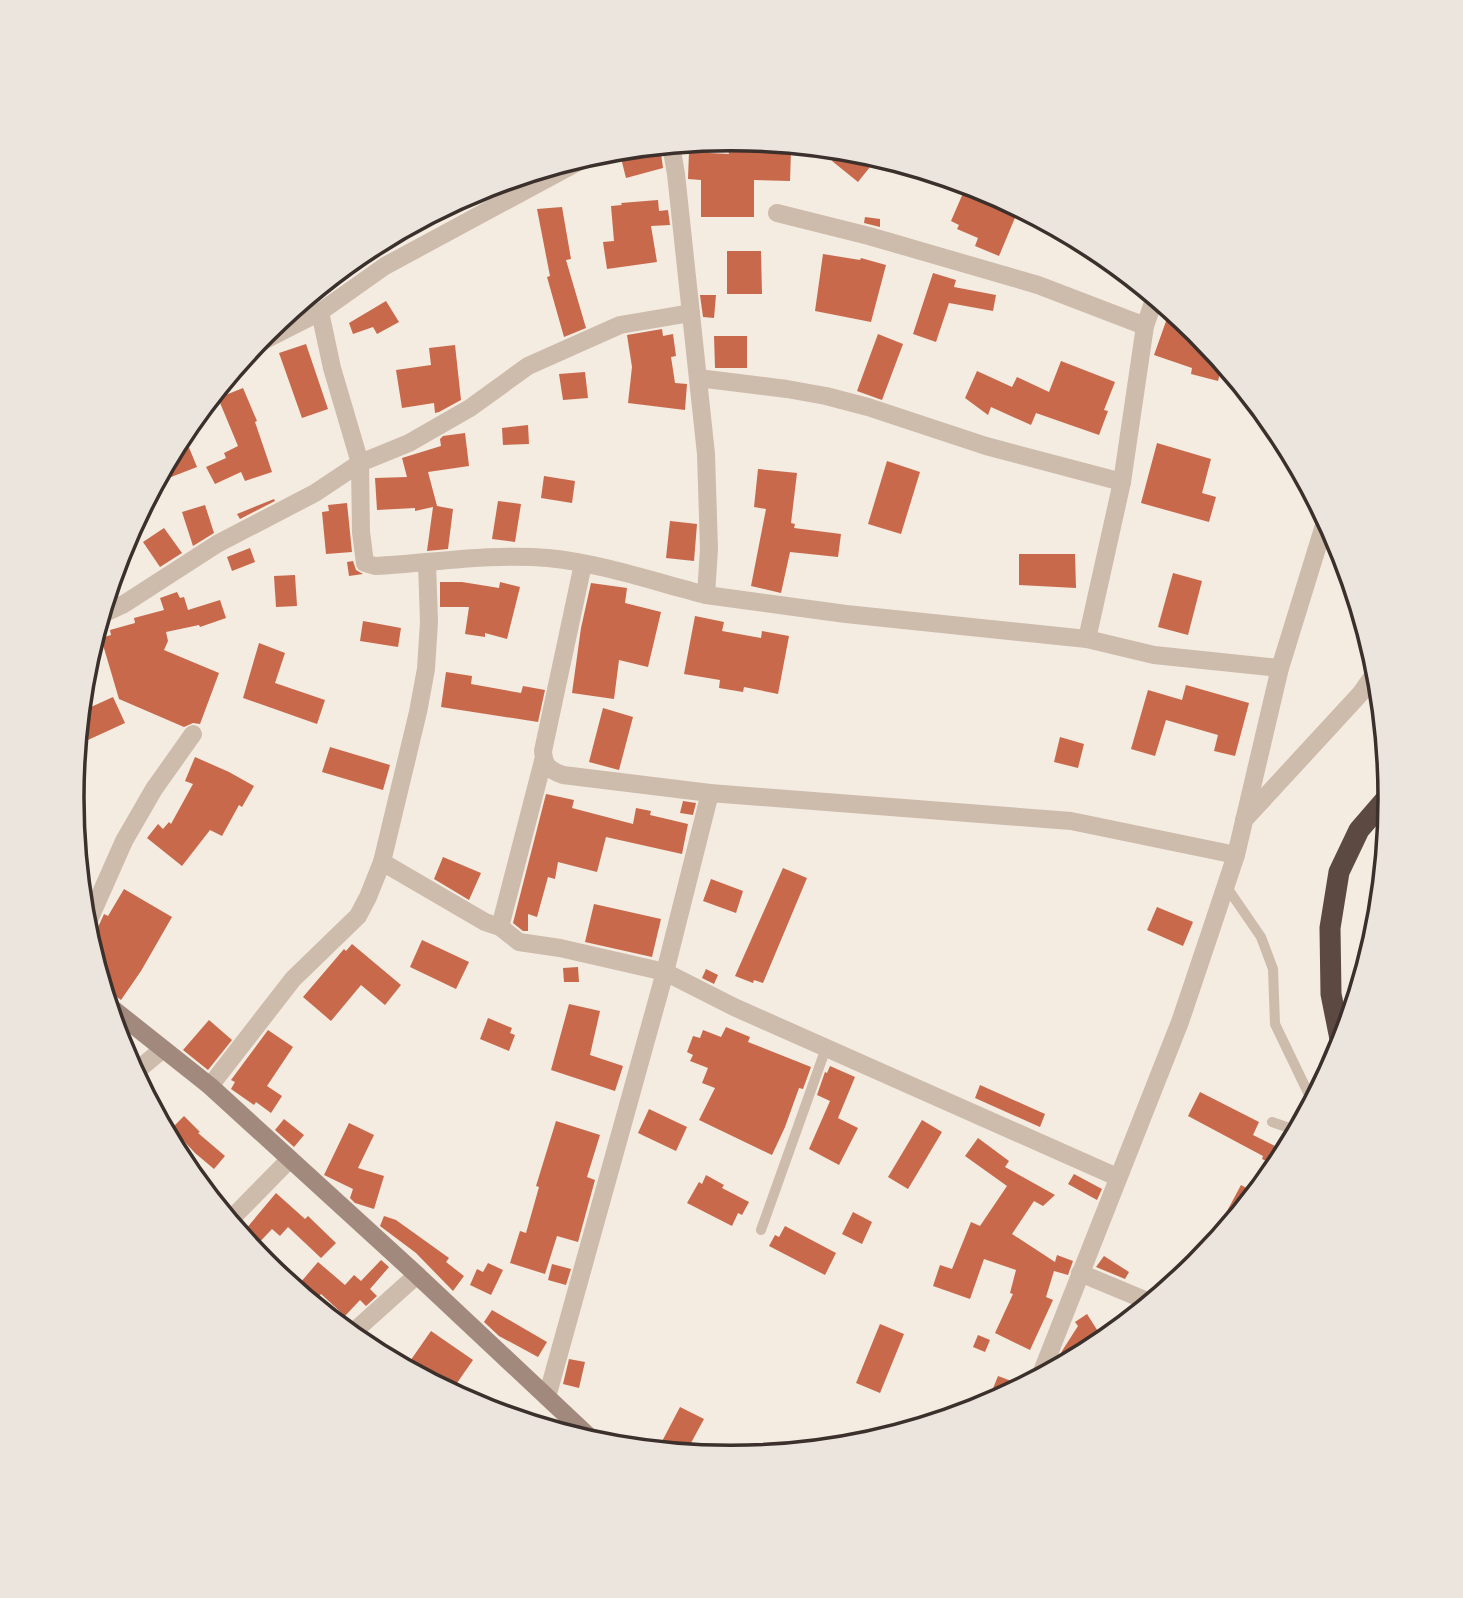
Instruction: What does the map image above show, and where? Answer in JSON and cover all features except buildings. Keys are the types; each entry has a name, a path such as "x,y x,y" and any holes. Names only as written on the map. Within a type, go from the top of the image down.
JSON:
{"highway":[{"path":"1338,1027 1331,994 1330,928 1339,872 1359,830 1379,807"}],"street":[{"path":"672,155 709,500 706,595"},
{"path":"287,329 320,312 385,266 546,179"},
{"path":"777,213 869,236 1038,285 1145,326"},
{"path":"1087,639 1122,482 1145,326 1152,307"},
{"path":"320,312 332,368 360,463 361,532 365,563 375,565 524,558 583,564 706,595 846,614 1087,639 1154,655 1280,668"},
{"path":"112,609 217,544 314,493 360,463 409,443 460,414 528,366 620,325 691,313"},
{"path":"698,378 826,396 986,446 1122,482"},
{"path":"1044,1366 1180,1022 1226,886 1236,855 1280,668 1322,533"},
{"path":"210,1086 293,979 358,916 382,862 426,669 429,622 426,563"},
{"path":"500,927 543,761 583,564"},
{"path":"1243,821 1368,683"},
{"path":"94,909 124,841 154,789 193,734"},
{"path":"543,761 547,768 563,775 710,793 1071,821 1236,855"},
{"path":"547,1397 665,972 710,793"},
{"path":"382,862 485,922 500,927 519,942 560,948 665,972 734,1007 1117,1177"},
{"path":"121,1016 210,1086 580,1428"},
{"path":"142,1066 163,1049"},
{"path":"236,1215 290,1159"},
{"path":"1080,1273 1143,1299"},
{"path":"358,1328 417,1275"}],"lane":[{"path":"1226,886 1261,937 1273,969 1275,1024 1308,1093"},
{"path":"761,1230 826,1048"},
{"path":"1272,1122 1289,1128"}]}
